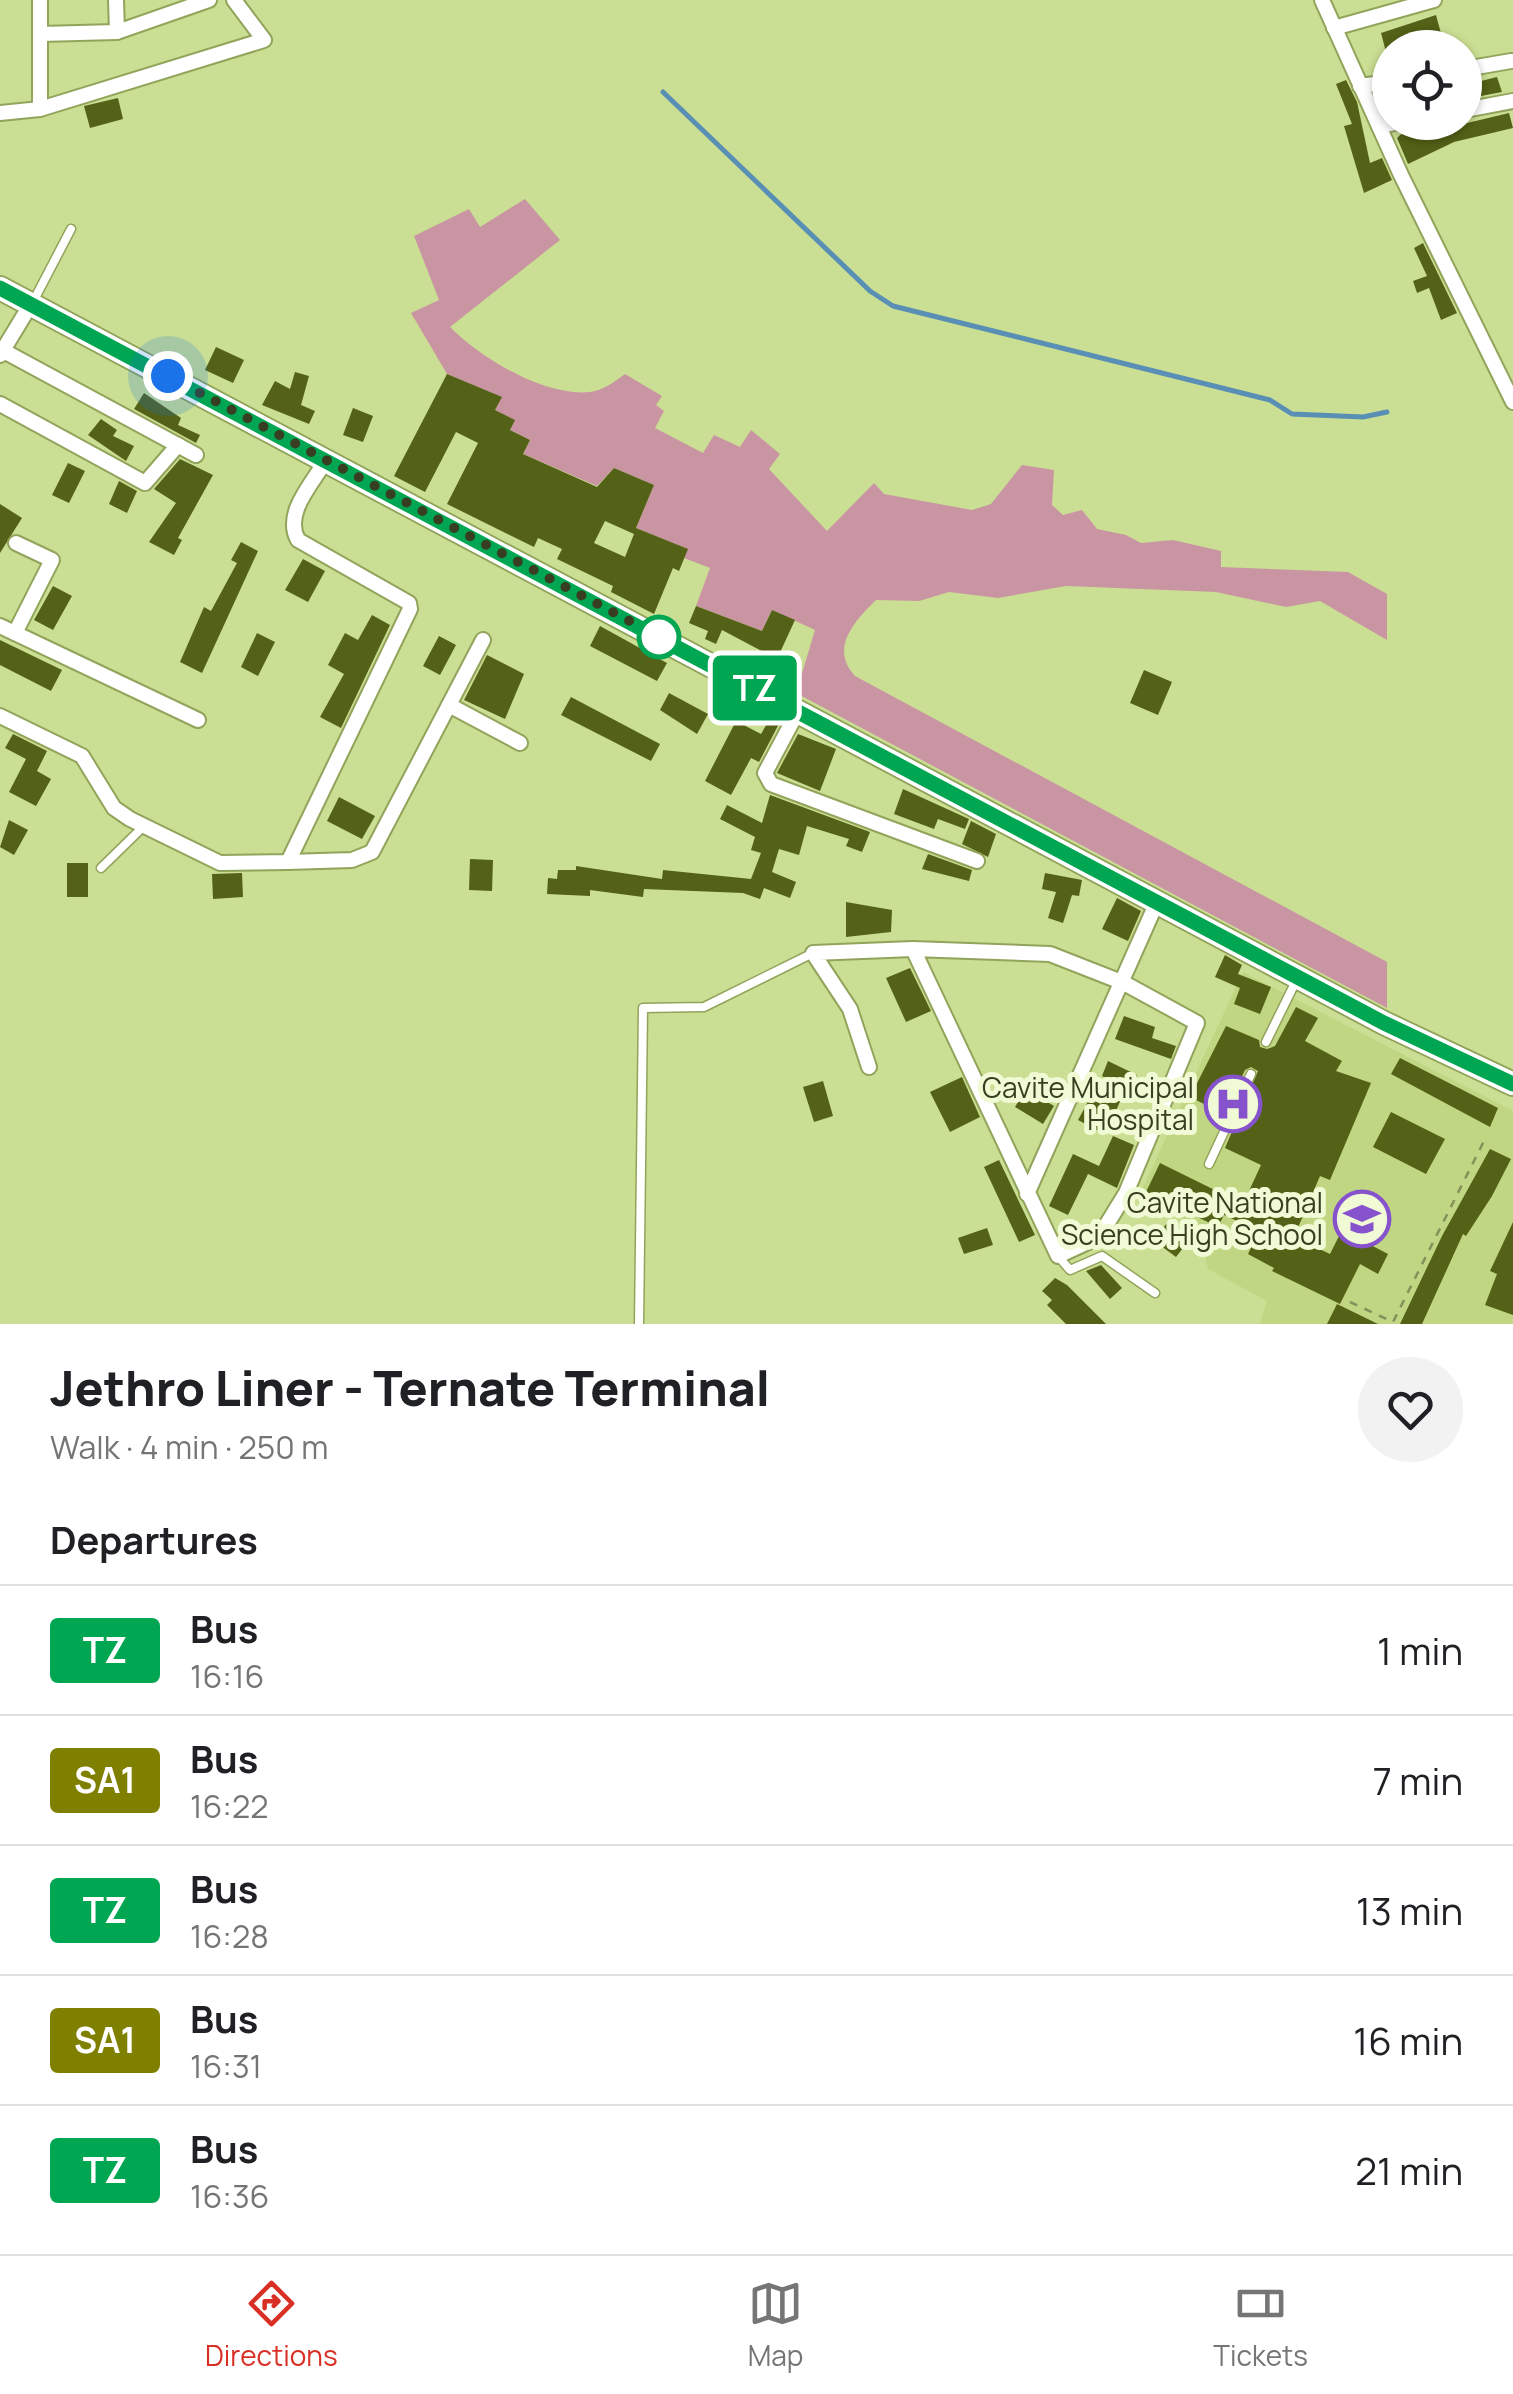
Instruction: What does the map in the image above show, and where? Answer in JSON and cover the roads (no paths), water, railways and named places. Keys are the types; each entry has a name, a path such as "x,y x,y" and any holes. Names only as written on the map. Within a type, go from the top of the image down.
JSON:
{"main road":[{"path":"0,288 1298,977 1513,1084"}],"street":[{"path":"40,0 40,109"},
{"path":"116,0 116,32"},
{"path":"40,34 116,32 209,0"},
{"path":"0,113 40,109 264,40 234,0"},
{"path":"1322,0 1372,111"},
{"path":"1334,28 1434,0"},
{"path":"1482,67 1511,62"},
{"path":"1360,86 1372,84"},
{"path":"1482,107 1513,101"},
{"path":"1386,140 1513,402"},
{"path":"31,304 1,352 196,455"},
{"path":"0,404 146,483 178,445"},
{"path":"288,862 410,609 409,603 298,540 292,530 293,515 326,460"},
{"path":"15,633 52,560 16,543"},
{"path":"0,626 198,720"},
{"path":"0,716 74,751 90,764 114,808 220,863 352,860 372,852 483,640"},
{"path":"449,705 520,743"},
{"path":"798,711 765,774 770,784 977,861"},
{"path":"1027,1194 1124,983 1156,902"},
{"path":"813,953 914,949 1050,954 1124,983 1197,1023 1126,1194 1099,1236 1058,1256 914,949"},
{"path":"813,953 850,1008 869,1068"}],"lane":[{"path":"31,304 71,228"},
{"path":"101,868 146,824"},
{"path":"638,1324 643,1008 704,1007 813,953"},
{"path":"1266,1042 1298,977"},
{"path":"1209,1164 1252,1074"},
{"path":"1058,1256 1070,1270 1102,1256 1111,1258 1154,1293"}],"waterway":[{"path":"663,92 870,291 893,306 1270,400 1292,414 1363,417 1387,412"}],"place":[{"name":"Cavite Municipal Hospital","path":"1233,1104"},
{"name":"Cavite National Science High School","path":"1362,1219"}]}
